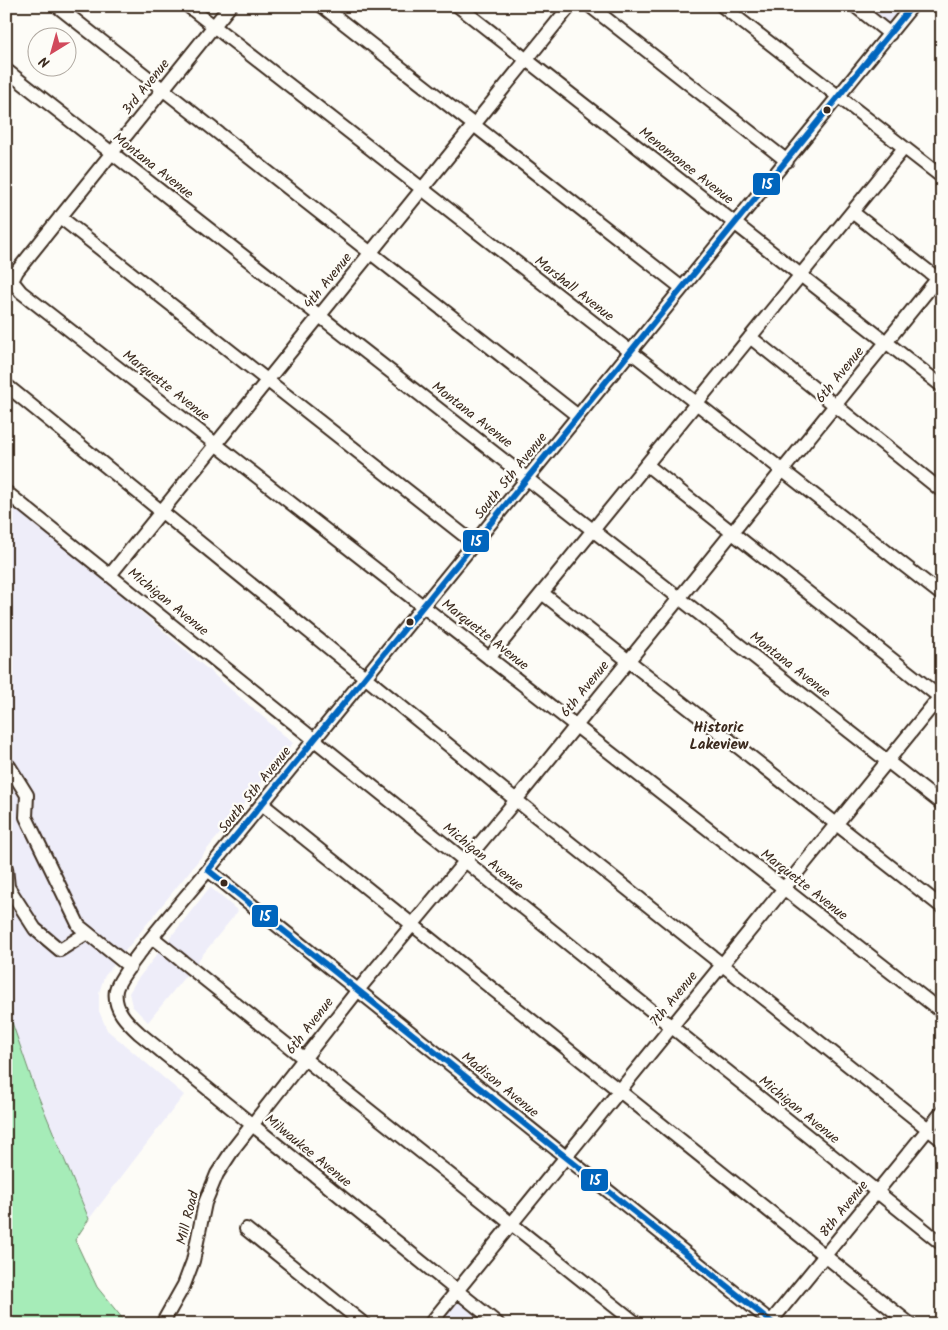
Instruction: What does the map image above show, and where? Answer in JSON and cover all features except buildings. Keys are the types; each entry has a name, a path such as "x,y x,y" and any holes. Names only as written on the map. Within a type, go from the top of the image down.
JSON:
{"street":[{"path":"57,6 165,89 578,416"},
{"name":"Marshall Avenue","path":"188,6 942,595"},
{"name":"3rd Avenue","path":"12,281 60,217 230,6"},
{"path":"322,6 682,288"},
{"name":"Menomonee Avenue","path":"458,6 942,386"},
{"name":"4th Avenue","path":"110,575 570,6"},
{"path":"590,6 787,161"},
{"path":"722,6 942,177"},
{"path":"855,6 890,34"},
{"name":"South 5th Avenue","path":"116,990 130,967 208,870 630,351 839,98 912,6"},
{"name":"Montana Avenue","path":"6,70 942,804"},
{"path":"489,658 904,148"},
{"path":"852,212 940,278"},
{"path":"60,217 475,544"},
{"name":"6th Avenue","path":"252,1124 358,990 516,800 678,597 940,278"},
{"name":"Marquette Avenue","path":"12,281 21,292 942,1012"},
{"path":"750,337 942,491"},
{"path":"6,385 366,676 516,800 942,1140"},
{"path":"647,465 941,697"},
{"name":"Michigan Avenue","path":"6,492 942,1244"},
{"path":"542,593 942,907"},
{"name":"7th Avenue","path":"430,1324 670,1026 941,697"},
{"path":"6,765 9,766 27,795 26,817 79,926 130,967"},
{"path":"262,804 910,1324"},
{"path":"6,868 8,887 36,929 60,950 87,933"},
{"name":"Madison Avenue","path":"208,870 771,1323"},
{"path":"154,938 512,1222 637,1324"},
{"name":"Milwaukee Avenue","path":"116,990 121,1014 130,1024 498,1324"},
{"name":"8th Avenue","path":"771,1323 942,1112"},
{"name":"Mill Road","path":"162,1324 175,1303 191,1269 205,1203 211,1188 225,1160 252,1124"},
{"path":"246,1228 364,1324"}],"shaded area":[{"path":"863,6 904,6 888,26"},
{"path":"6,495 293,743 104,977 99,993 99,1011 107,1030 184,1095 89,1219 34,1086 6,1005"},
{"path":"210,887 238,911 148,1022 132,1006 129,993 137,980"},
{"path":"457,1291 498,1324 430,1324"}],"green space":[{"path":"6,1005 34,1086 89,1219 75,1240 97,1287 127,1324 6,1324"}],"transit line":[{"name":"15","path":"774,1324 208,870 912,6"}],"district":[{"name":"Historic Lakeview","path":"719,736"}]}
